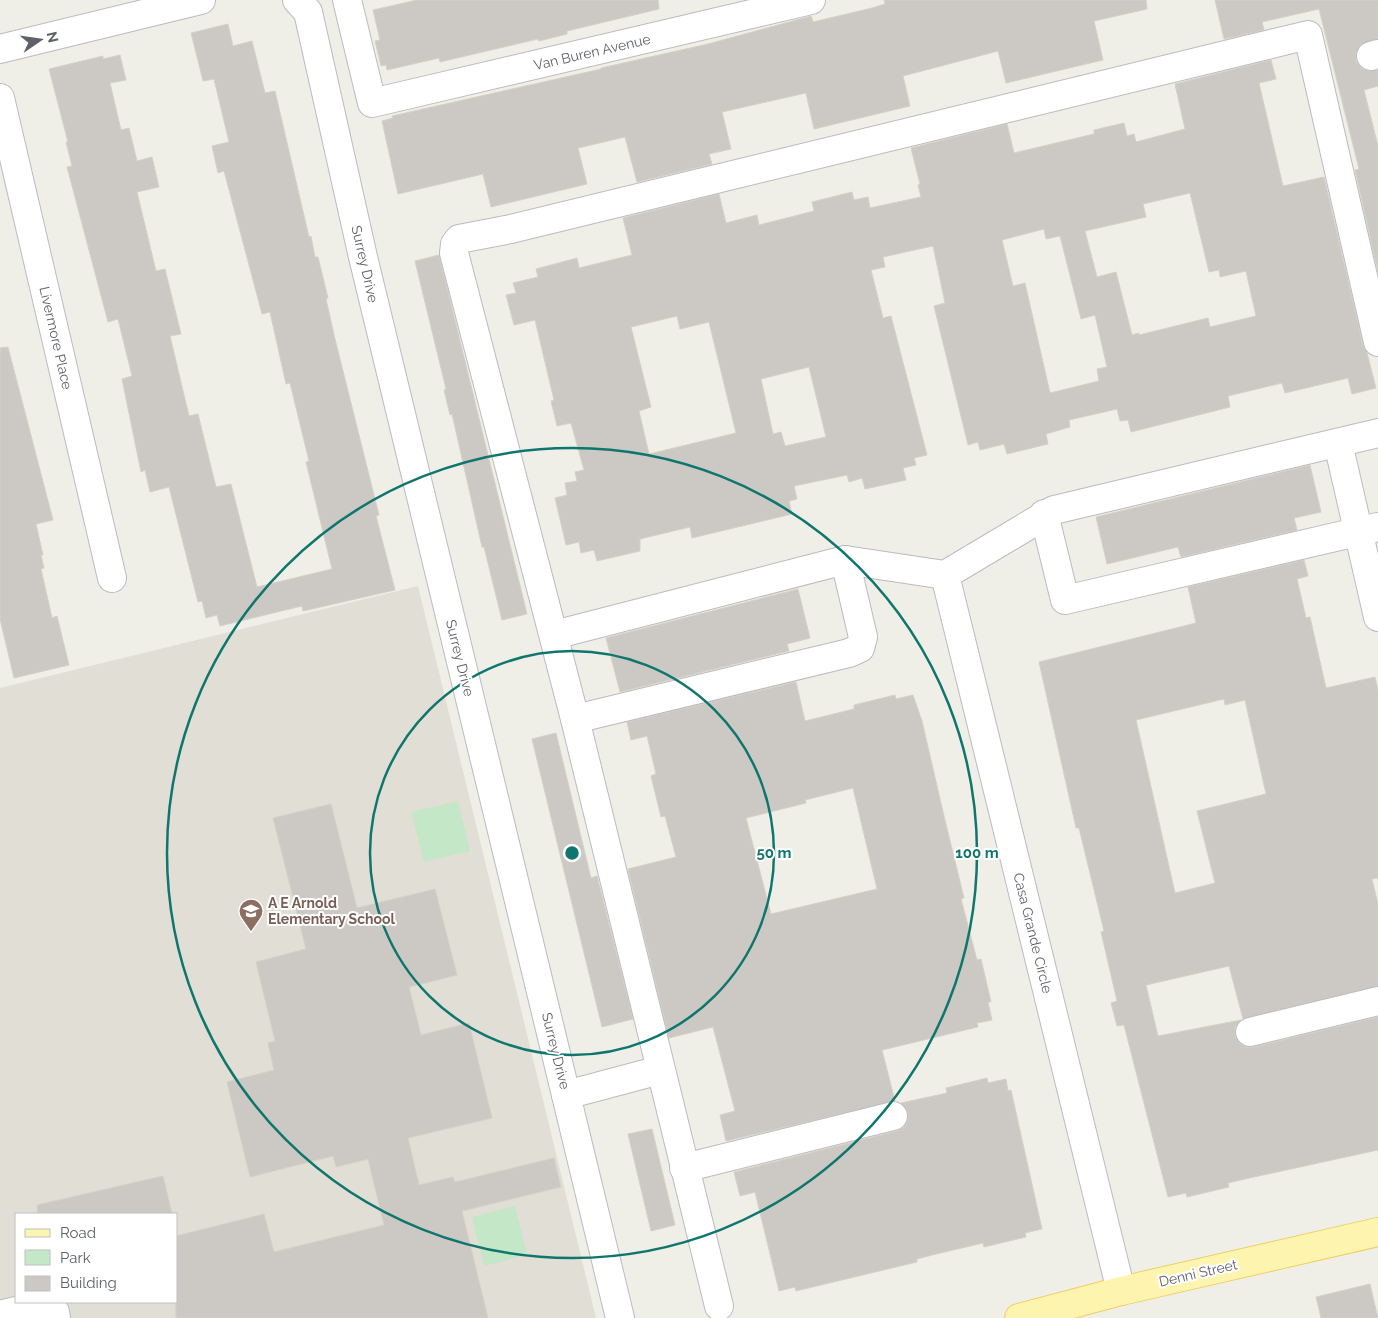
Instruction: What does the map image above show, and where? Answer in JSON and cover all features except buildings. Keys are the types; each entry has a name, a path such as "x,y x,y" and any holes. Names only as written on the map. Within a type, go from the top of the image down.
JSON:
{"main road":[{"name":"Denni Street","path":"1019,1318 1122,1291 1378,1232"}],"street":[{"path":"0,49 201,0"},
{"name":"Surrey Drive","path":"297,0 308,12 365,266 620,1318"},
{"name":"Van Buren Avenue","path":"347,0 372,103 760,6 811,0"},
{"path":"719,1306 554,635 454,252 455,244 460,239 521,227 1308,35 1378,342"},
{"name":"Livermore Place","path":"0,98 112,578"},
{"path":"554,635 845,560 944,574 1044,514 1378,433"},
{"path":"1338,443 1368,530 1378,617"},
{"path":"1044,514 1065,600 1368,530"},
{"path":"575,719 850,653 860,648 863,637 845,560"},
{"name":"Casa Grande Circle","path":"944,574 1122,1291"},
{"path":"1250,1032 1378,1001"},
{"path":"566,1095 660,1070"},
{"path":"684,1168 893,1116"},
{"path":"0,1315 30,1308 45,1308 56,1315"}],"shaded area":[{"name":"A E Arnold Elementary School","path":"418,586 596,1318 0,1318 0,688"}],"green space":[{"path":"458,801 470,851 424,862 411,812"},
{"path":"515,1206 527,1255 484,1266 472,1217"}],"place":[{"name":"A E Arnold Elementary School","path":"251,932"}]}
